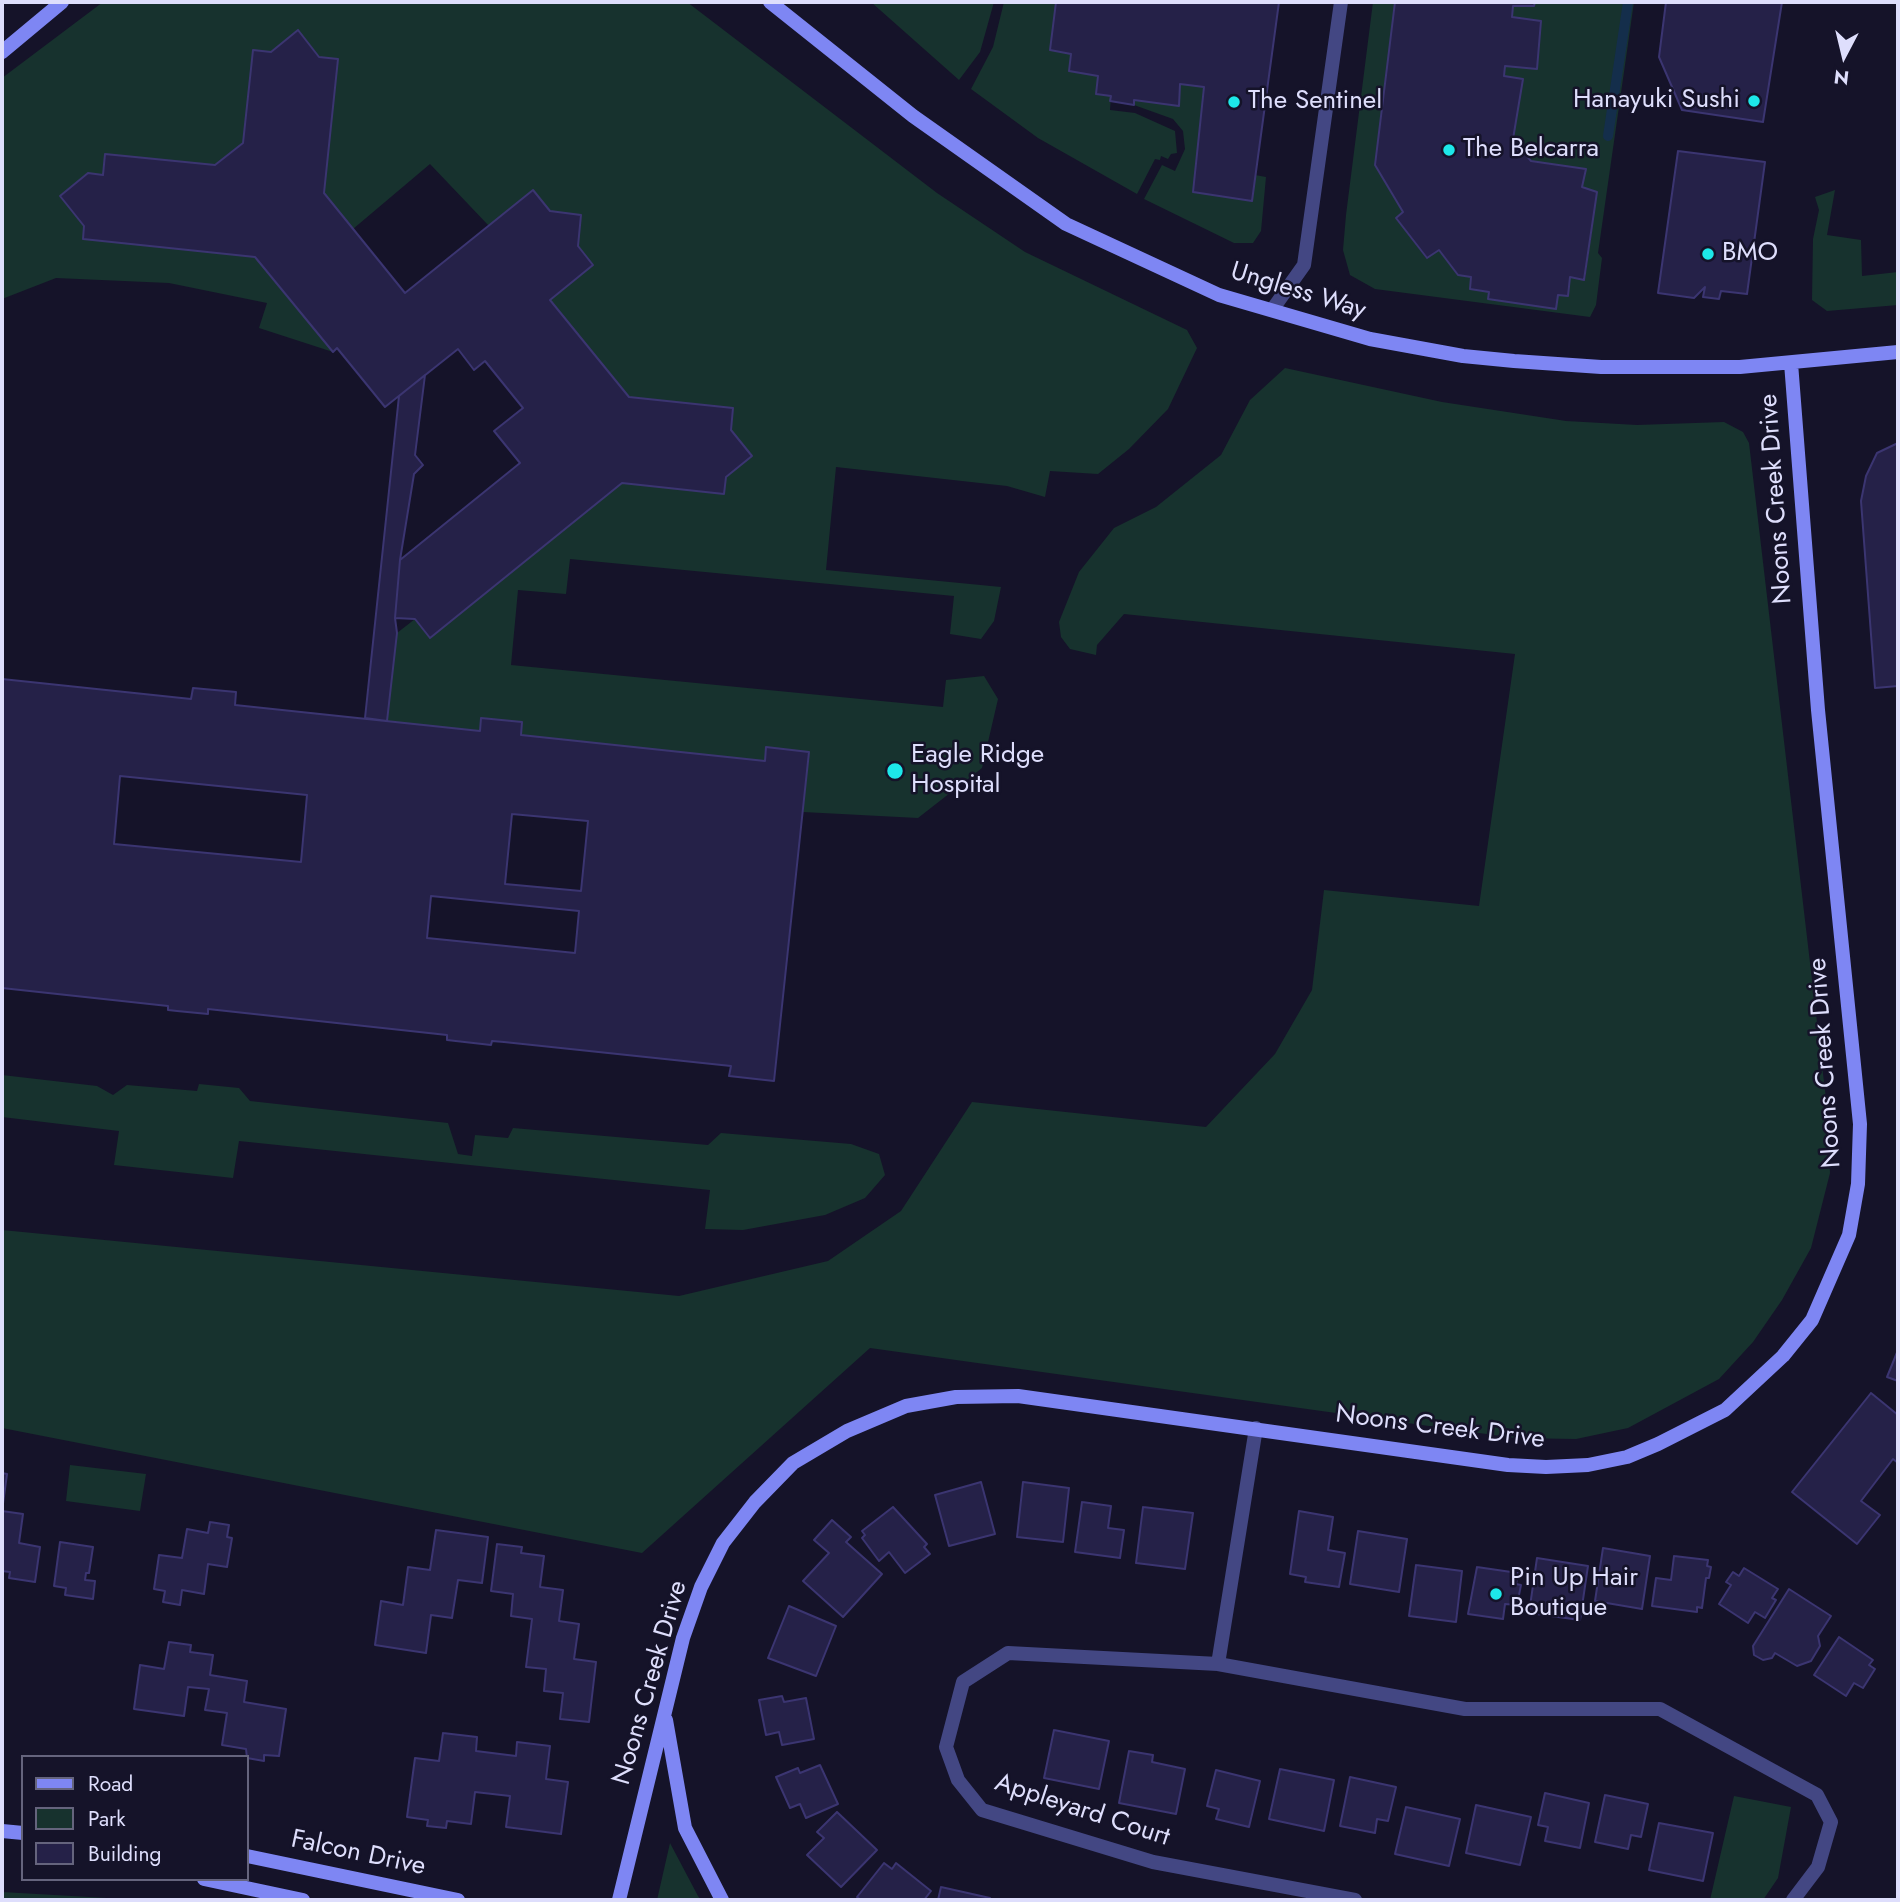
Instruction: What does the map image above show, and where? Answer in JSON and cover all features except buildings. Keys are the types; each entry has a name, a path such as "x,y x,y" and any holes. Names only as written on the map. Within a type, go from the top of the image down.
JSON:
{"street":[{"path":"2,52 62,2"},
{"name":"Ungless Way","path":"770,2 913,116 1066,224 1219,295 1370,339 1476,358 1601,367 1740,367 1898,352"},
{"path":"1272,310 1304,265 1341,2"},
{"name":"Noons Creek Drive","path":"619,1900 688,1625 701,1587 723,1542 755,1502 793,1463 847,1431 906,1406 956,1397 1018,1396 1508,1465 1588,1465 1627,1457 1725,1410 1783,1356 1812,1320 1849,1235 1858,1184 1860,1124 1818,710 1791,363"},
{"path":"1218,1664 1256,1428"},
{"name":"Appleyard Court","path":"1354,1900 1153,1862 982,1810 958,1780 946,1747 963,1682 1008,1653 1218,1664 1465,1709 1660,1709 1817,1795 1831,1822 1818,1867 1793,1900"},
{"path":"665,1713 685,1828 722,1900"},
{"path":"2,1831 21,1833"},
{"name":"Falcon Drive","path":"248,1856 458,1900"},
{"path":"213,1881 303,1900"}],"green space":[{"path":"103,2 687,2 937,193 1025,252 1187,330 1197,348 1168,409 1129,449 1098,474 1050,471 1045,497 1007,486 836,467 826,570 1001,587 994,621 981,639 950,634 954,596 570,559 566,594 518,590 511,665 943,707 946,680 984,676 998,699 982,768 918,818 803,812 809,752 766,747 765,761 521,735 521,722 481,718 480,731 387,721 397,633 415,619 430,637 622,483 723,494 629,397 550,300 593,265 578,246 489,226 430,164 353,229 324,193 338,59 319,57 298,31 271,52 253,50 243,143 215,165 106,154 103,175 87,173 60,196 84,226 83,239 255,257 333,352 259,328 267,303 169,283 56,278 2,299 2,78"},
{"path":"871,2 994,2 980,52 959,80"},
{"path":"1004,2 1056,2 1050,50 1071,54 1070,71 1098,76 1111,96 1110,110 1135,113 1175,131 1177,153 1171,154 1168,159 1161,156 1160,160 1155,159 1137,194 1038,138 971,89 993,47"},
{"path":"1373,2 1395,2 1375,165 1403,212 1396,218 1426,258 1439,250 1471,277 1471,289 1489,292 1488,299 1556,309 1558,295 1568,296 1570,277 1585,279 1597,192 1582,187 1585,169 1531,161 1513,139 1523,79 1504,76 1505,66 1537,69 1541,21 1512,17 1513,6 1534,6 1535,2 1634,2 1598,253 1602,258 1596,305 1590,317 1375,289 1350,275 1343,250"},
{"path":"1180,84 1204,87 1193,192 1252,201 1255,175 1266,177 1261,231 1253,243 1234,243 1144,199 1162,165 1175,171 1185,149 1183,131 1173,119 1134,105 1134,100 1178,106"},
{"path":"1835,190 1827,235 1861,240 1862,276 1898,272 1898,305 1827,311 1812,300 1813,239 1819,210 1815,197"},
{"path":"1285,368 1442,402 1566,421 1637,425 1724,422 1743,432 1749,443 1826,1099 1830,1173 1811,1248 1782,1300 1753,1342 1719,1379 1628,1428 1576,1439 1515,1438 870,1348 642,1553 2,1428 2,1230 679,1296 828,1261 901,1211 972,1102 1206,1127 1275,1054 1312,990 1324,890 1479,906 1515,654 1124,614 1097,645 1096,655 1070,649 1061,637 1059,622 1079,572 1114,528 1156,507 1221,455 1250,400"},
{"path":"2,1075 97,1086 113,1095 127,1085 197,1091 199,1084 239,1088 250,1101 448,1123 458,1154 472,1156 475,1135 508,1138 513,1128 708,1145 721,1133 851,1144 879,1154 885,1175 865,1198 825,1215 743,1230 705,1229 710,1190 239,1141 233,1178 114,1165 119,1131 2,1117"},
{"path":"70,1465 146,1474 140,1511 66,1501"},
{"path":"1734,1796 1791,1807 1778,1878 1763,1900 1710,1900"},
{"path":"670,1843 698,1896 701,1900 657,1900"},
{"path":"2,1892 107,1898 116,1900 2,1900"}],"waterway":[{"path":"1608,136 1628,2"}],"place":[{"name":"Hanayuki Sushi","path":"1754,101"},
{"name":"The Sentinel","path":"1234,102"},
{"name":"The Belcarra","path":"1449,150"},
{"name":"BMO","path":"1708,254"},
{"name":"Eagle Ridge Hospital","path":"895,771"},
{"name":"Pin Up Hair Boutique","path":"1496,1594"}]}
